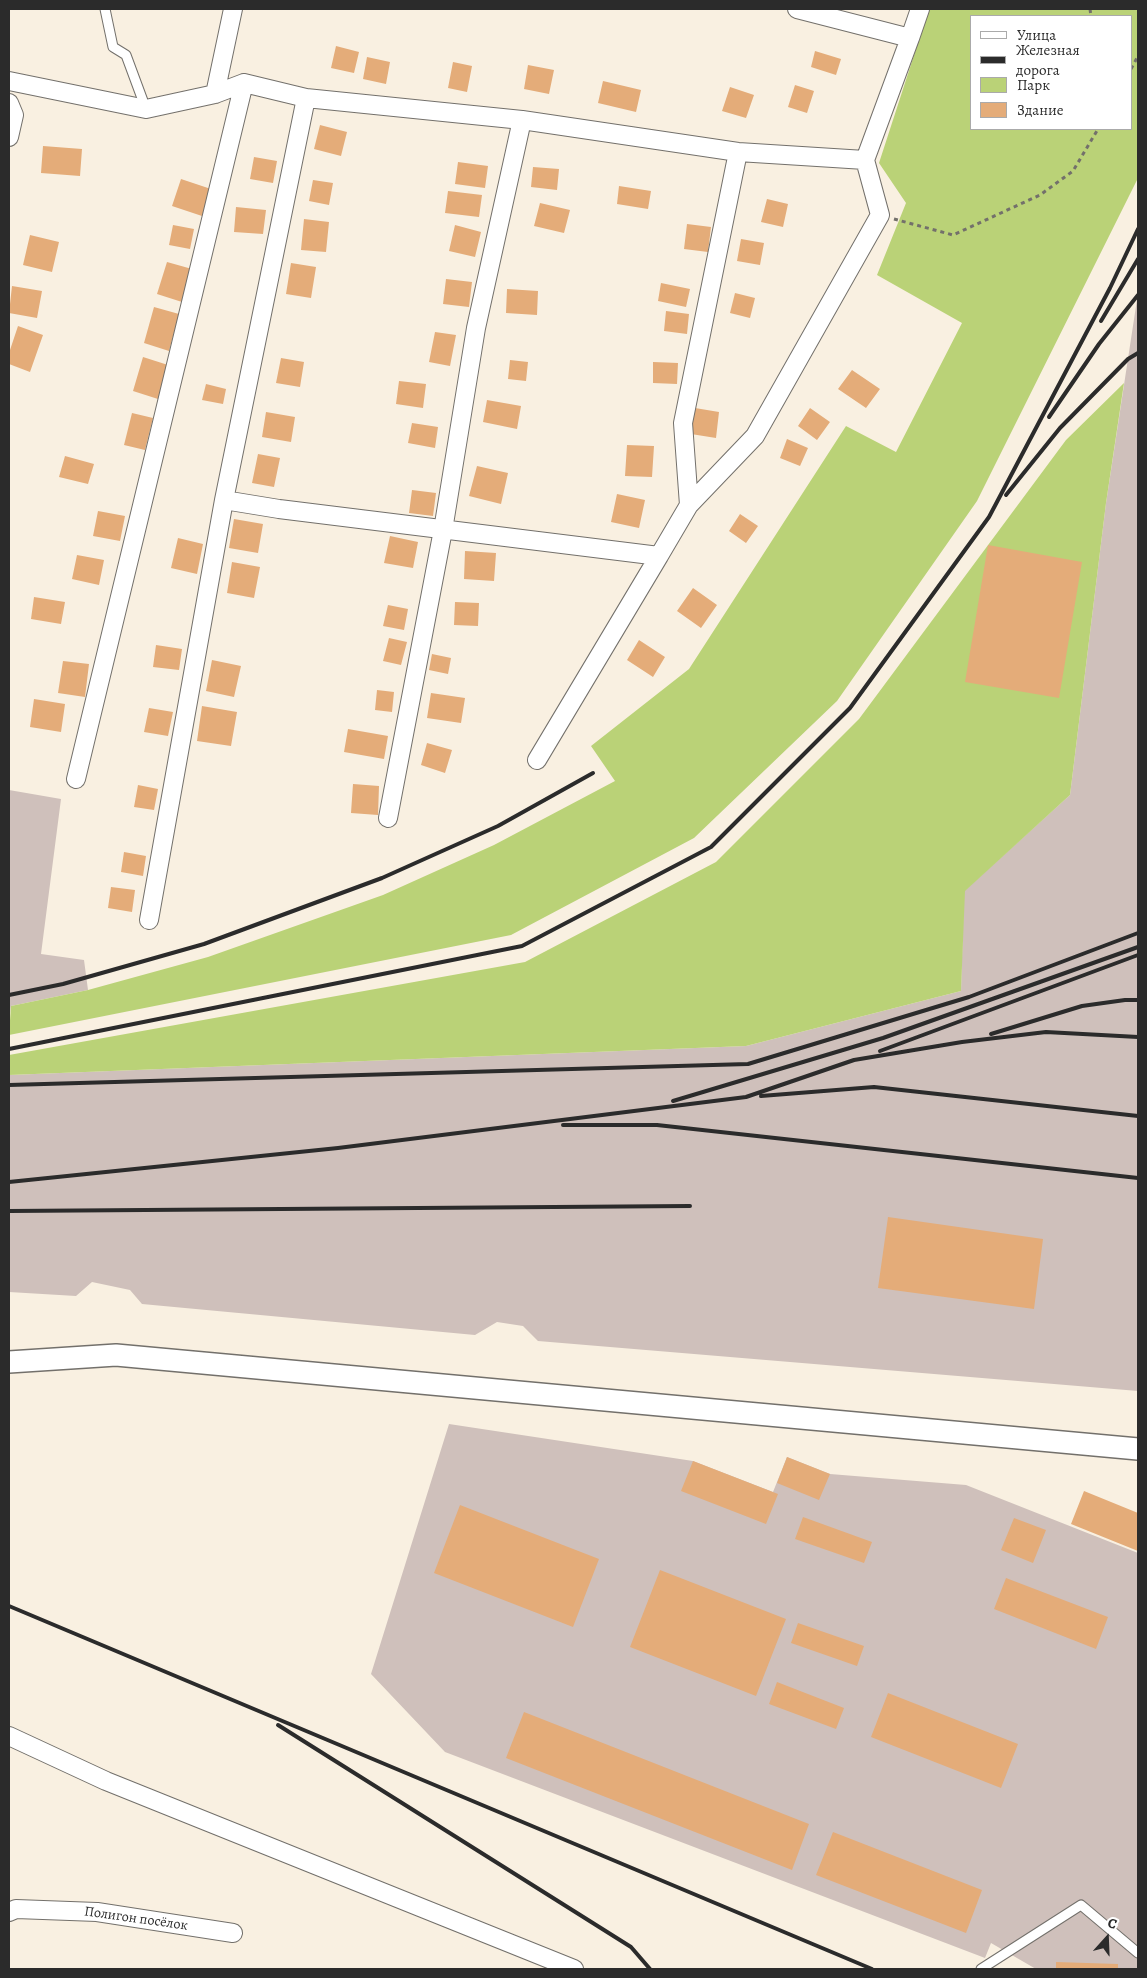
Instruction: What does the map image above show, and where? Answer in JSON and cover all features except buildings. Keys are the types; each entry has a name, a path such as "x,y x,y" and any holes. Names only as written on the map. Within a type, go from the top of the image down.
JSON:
{"street":[{"path":"216,94 233,9"},
{"path":"797,9 910,38"},
{"path":"537,760 689,504 755,436 880,215 865,160 920,9"},
{"path":"9,81 146,110 216,94 244,83 306,98 522,120 738,152 865,160"},
{"path":"76,779 244,83"},
{"path":"149,920 224,500 306,98"},
{"path":"9,103 14,116 9,137"},
{"path":"388,818 443,530 476,328 522,120"},
{"path":"689,504 683,423 738,152"},
{"path":"224,500 279,509 659,556"},
{"path":"9,1362 116,1355 1138,1449"},
{"path":"9,1736 106,1781 574,1969"},
{"name":"Полигон посёлок","path":"9,1912 16,1909 98,1912 233,1933"}],"lane":[{"path":"105,9 113,47 126,55 146,110"},
{"path":"981,1969 1081,1905 1138,1953"}],"path":[{"path":"1132,67 1138,56"},
{"path":"880,215 953,235 1040,195 1073,171 1097,130"}],"shaded area":[{"path":"1138,293 1138,1391 538,1341 523,1326 497,1322 475,1335 142,1304 130,1290 92,1282 76,1296 9,1292 9,1075 746,1046 961,991 964,891 1070,795 1106,503"},
{"path":"9,790 61,799 41,954 84,960 88,990 11,1006 9,1021"},
{"path":"449,1424 693,1461 773,1492 787,1457 830,1474 966,1485 1138,1553 1138,1969 1036,1969 991,1943 985,1958 445,1752 371,1674"}],"green space":[{"path":"929,9 1138,9 1138,178 977,501 837,701 694,838 511,935 9,1035 11,1006 88,990 208,957 383,895 494,845 615,781 591,746 689,669 846,426 896,452 962,323 877,275 906,203 879,163"},
{"path":"1124,383 1106,503 1070,795 965,891 961,991 746,1046 9,1075 9,1055 525,962 716,862 859,719 1066,440"}],"railway":[{"path":"9,1049 522,946 711,847 850,708 989,517 1110,288 1138,229"},
{"path":"1101,321 1138,259"},
{"path":"1049,417 1099,344 1138,295"},
{"path":"1006,495 1060,428 1128,359 1138,353"},
{"path":"9,995 63,984 204,944 382,878 498,826 593,773"},
{"path":"9,1085 748,1064 969,997 1138,933"},
{"path":"673,1101 883,1038 1138,947"},
{"path":"880,1051 1138,955"},
{"path":"991,1034 1082,1006 1138,1000"},
{"path":"9,1182 338,1148 746,1097 854,1060 962,1042 1046,1032 1138,1037"},
{"path":"761,1096 874,1087 1138,1116"},
{"path":"563,1125 657,1125 1138,1178"},
{"path":"9,1211 690,1206"},
{"path":"9,1606 872,1969"},
{"path":"278,1725 631,1947 650,1969"}]}
